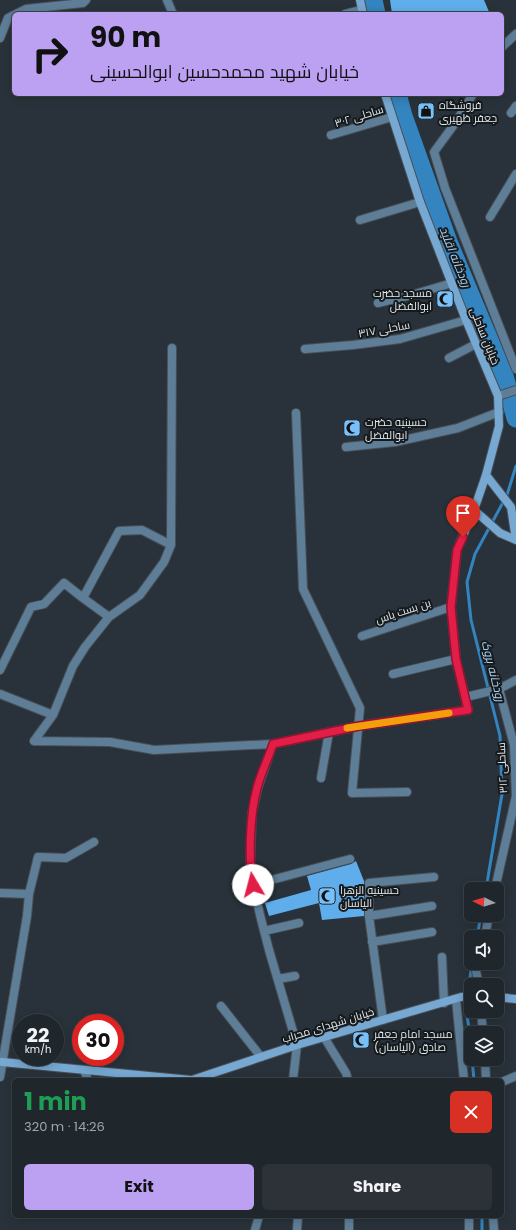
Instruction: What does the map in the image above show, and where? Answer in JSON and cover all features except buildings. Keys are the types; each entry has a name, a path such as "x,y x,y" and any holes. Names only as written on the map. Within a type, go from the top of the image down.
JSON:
{"street":[{"path":"20,12 26,9 83,3 86,0"},
{"path":"167,0 172,12"},
{"path":"360,0 362,12"},
{"path":"0,38 8,18 12,16"},
{"path":"504,45 516,34"},
{"name":"خیابان ساحلی","path":"359,726 468,710 456,659 451,607 457,550 474,510 486,475 499,426 499,412 502,395 476,344 420,202 387,96"},
{"name":"خیابان ساحلی","path":"472,96 456,122 434,152 445,188 516,369"},
{"path":"511,113 516,106"},
{"name":"ساحلی ۳۰۲","path":"331,136 392,117"},
{"path":"490,217 516,174"},
{"path":"360,220 420,202"},
{"path":"378,303 452,283"},
{"name":"ساحلی ۳۱۷","path":"305,349 353,346 400,339 466,320"},
{"path":"450,358 476,344"},
{"path":"172,348 170,545 164,562 140,595 109,617 85,647 73,666 53,715 34,741 110,742 154,750 273,744 359,726"},
{"path":"502,395 516,390"},
{"path":"346,447 395,442 458,428 499,412"},
{"path":"296,414 303,589 360,708 352,793 407,792"},
{"path":"486,475 511,507 516,540"},
{"path":"474,510 500,533 516,540"},
{"path":"83,598 119,531 142,530 170,545"},
{"path":"0,670 31,607 44,604 64,583 109,617"},
{"name":"بن بست یاس","path":"362,636 451,607"},
{"path":"393,674 456,659"},
{"path":"466,697 500,688 516,680"},
{"name":"ساحلی ۳۱۲","path":"497,882 516,796 514,745 500,688"},
{"path":"0,694 53,715"},
{"path":"320,778 329,732"},
{"path":"273,744 258,787 252,813 250,870 264,931 297,1045 293,1078"},
{"path":"0,1077 26,924 29,894 38,857 66,858 94,842"},
{"path":"253,885 350,860"},
{"path":"383,1020 369,916 369,883 434,877"},
{"path":"0,893 29,894"},
{"path":"369,916 432,906"},
{"path":"264,931 299,923"},
{"path":"372,942 432,932"},
{"path":"442,957 444,1003"},
{"path":"278,979 294,976"},
{"name":"خیابان شهدای محراب","path":"197,1078 297,1045 464,997"},
{"path":"504,997 516,999"},
{"path":"459,998 464,1078"},
{"path":"221,1006 261,1057"},
{"path":"324,1037 346,1073 347,1078"},
{"name":"خیابان شهدای محراب","path":"2,1062 170,1078"},
{"path":"485,1066 486,1078"},
{"path":"84,1070 87,1078"},
{"path":"504,1081 516,1076"},
{"path":"255,1230 258,1218"},
{"path":"297,1230 298,1218"},
{"path":"349,1230 350,1218"},
{"path":"469,1218 469,1230"},
{"path":"493,1218 494,1230"}],"waterway":[{"name":"رودخانه اقلید","path":"373,0 376,12"},
{"name":"رودخانه اقلید","path":"398,96 403,116 448,242 504,376 516,418"},
{"name":"رودخانه بروک","path":"487,882 502,794 500,736 471,620 467,582 475,554 507,495 516,466"},
{"name":"رودخانه بروک","path":"478,930 480,922"},
{"name":"رودخانه بروک","path":"469,1026 466,1008 471,970"},
{"name":"رودخانه بروک","path":"473,1066 474,1078"},
{"name":"رودخانه بروک","path":"482,1218 482,1230"}],"slow traffic":[{"path":"347,728 449,713"}],"place":[{"name":"فروشگاه جعفر ظهیری","path":"426,111"},
{"name":"مسجد حضرت ابوالفضل","path":"445,299"},
{"name":"حسینیه حضرت ابوالفضل","path":"352,428"},
{"name":"حسینیه الزهرا الیاسان","path":"327,896"},
{"name":"مسجد امام جعفر صادق (الیاسان)","path":"361,1040"}],"route":[{"path":"253,885 250,870 252,813 258,787 273,744 359,726 468,710 456,659 451,607 457,550 463,537"}]}
